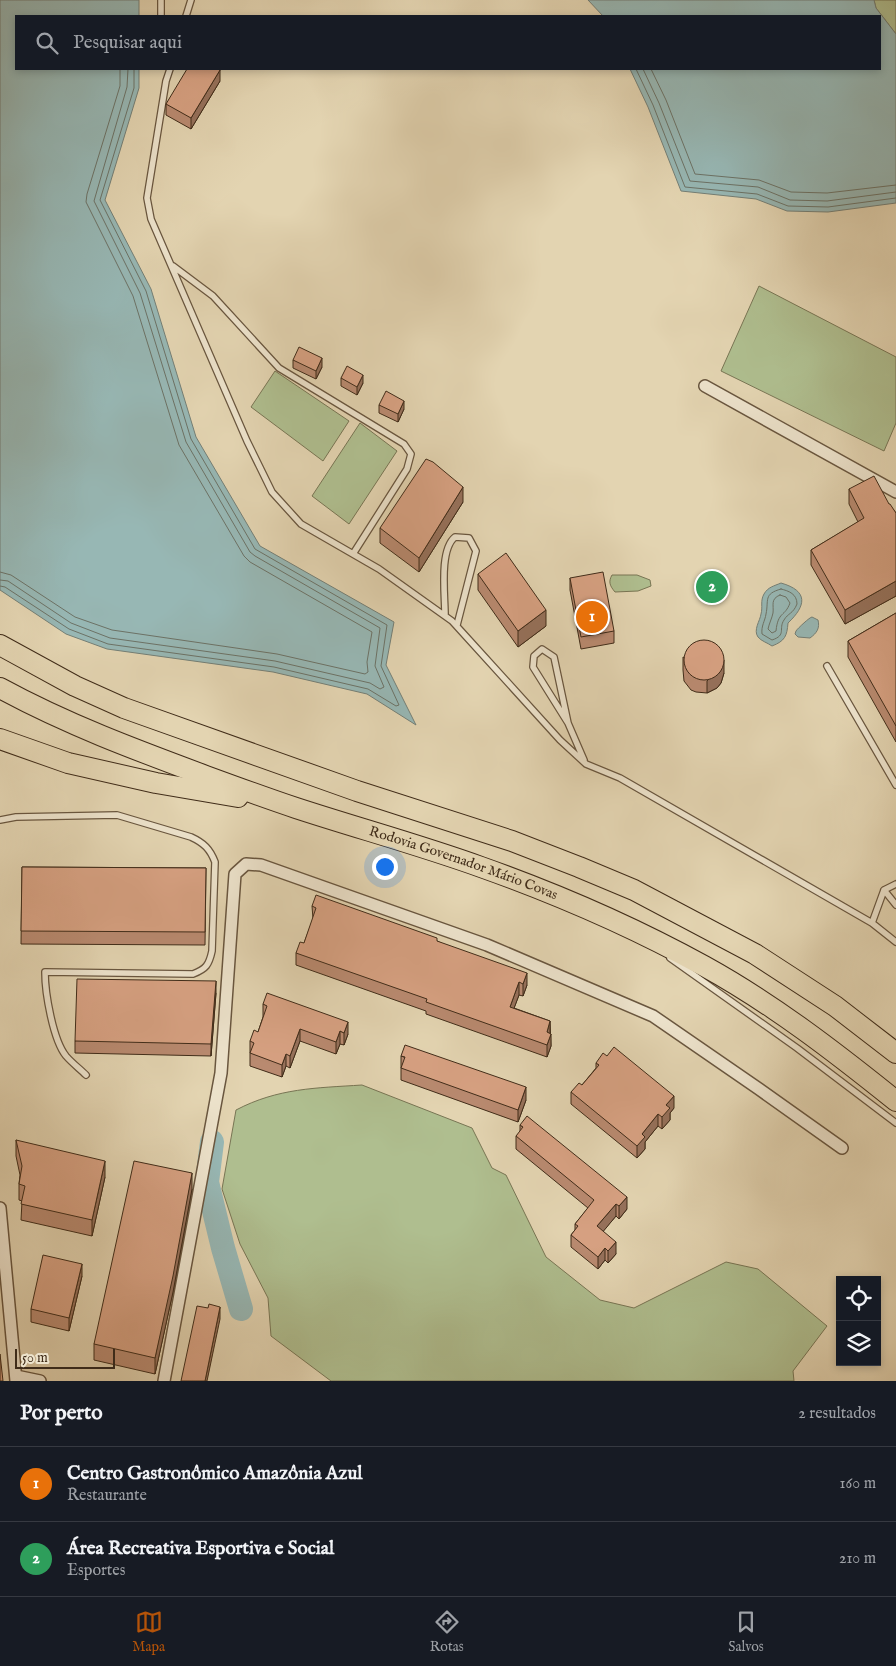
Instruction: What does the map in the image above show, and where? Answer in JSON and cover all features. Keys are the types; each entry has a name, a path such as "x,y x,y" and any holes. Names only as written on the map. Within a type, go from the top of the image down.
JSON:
{"highway":[{"path":"0,645 75,686 124,708 357,791 512,841 634,890 755,954 834,1006 896,1053"},
{"name":"Rodovia Governador Mário Covas","path":"0,688 46,712 98,734 293,807 482,867 565,900 632,930 706,967 763,1002 804,1029 896,1101"},
{"path":"1,740 68,763 156,783 293,807"}],"street":[{"path":"705,386 896,492"},
{"path":"164,1381 221,1072 235,874 246,864 261,864 487,945 653,1016 842,1148"},
{"path":"0,1208 16,1379 40,1381"}],"lane":[{"path":"161,0 161,15"},
{"path":"186,15 191,0"},
{"path":"164,70 166,81"},
{"path":"170,70 166,81 147,198 151,219 247,441 272,492 301,524 379,569 457,625 560,740 586,764 620,778 872,922 896,942"},
{"path":"171,265 213,296 279,368 404,444 411,454 407,469 354,554"},
{"path":"445,615 445,558 449,541 455,536 469,538 476,551 457,625"},
{"path":"568,723 554,657 542,648 534,656 534,667 568,723 586,764"},
{"path":"827,666 896,785"},
{"path":"0,820 16,817 117,815 191,836 202,842 211,851 215,862 212,951 209,964 204,970 193,974 45,972 45,989 54,1029 65,1055 86,1075"},
{"path":"872,922 884,890 896,884"},
{"path":"884,890 896,905"},
{"path":"632,930 697,979 797,1048 896,1123"}],"green space":[{"path":"874,0 896,0 896,34 876,8"},
{"path":"759,286 896,357 896,423 884,451 721,371"},
{"path":"275,371 349,421 323,461 251,407"},
{"path":"360,423 397,451 349,524 312,496"},
{"path":"612,575 637,575 650,580 651,586 638,591 615,592 610,584"},
{"path":"362,1085 472,1128 492,1168 506,1175 546,1257 600,1300 634,1308 726,1262 758,1269 827,1326 793,1371 794,1381 331,1381 271,1336 268,1298 240,1244 222,1189 236,1110 282,1093 313,1088"}],"water":[{"path":"0,0 139,0 139,15 15,15 15,70 139,70 139,88 105,200 151,289 196,437 260,546 394,622 386,665 416,725 367,694 273,672 107,649 66,634 0,590"},
{"path":"588,0 874,0 876,8 896,34 896,203 828,212 787,211 756,199 681,191 648,107 630,70 881,70 881,15 602,15"},
{"path":"781,583 796,590 802,600 798,611 788,623 785,638 772,646 758,637 756,628 761,614 764,594 769,588"},
{"path":"812,617 818,620 819,625 816,632 810,638 798,637 795,634 796,631"}],"building":[{"path":"186,70 220,70 191,118 166,104"},
{"path":"299,347 322,358 316,371 293,360"},
{"path":"347,366 363,375 357,387 341,378"},
{"path":"386,391 404,401 398,414 379,405"},
{"path":"426,459 433,462 463,487 419,558 380,528"},
{"path":"874,476 896,513 896,581 845,610 811,550 864,518 849,489"},
{"path":"506,553 546,610 518,631 478,574"},
{"path":"603,572 614,631 581,637 570,578"},
{"path":"896,613 896,726 848,641"},
{"path":"708,640 715,643 721,649 724,660 723,668 715,677 708,680 700,680 693,677 685,668 684,656 687,649 696,641"},
{"path":"22,867 206,868 205,932 21,931"},
{"path":"316,895 437,938 437,941 527,973 523,984 519,982 510,1007 550,1021 547,1032 551,1034 547,1045 426,1002 427,999 296,953 300,942 304,943 316,908 312,906"},
{"path":"77,979 216,981 211,1044 75,1041"},
{"path":"267,993 348,1022 344,1033 340,1031 336,1042 300,1029 290,1056 286,1054 282,1065 250,1053 254,1043 250,1041 254,1030 258,1032 267,1006 263,1004"},
{"path":"405,1045 526,1087 518,1110 401,1068 405,1057 401,1056"},
{"path":"614,1047 674,1096 666,1105 670,1108 662,1117 658,1114 642,1134 645,1137 637,1146 571,1092 579,1083 582,1085 599,1065 596,1063 603,1053 607,1056"},
{"path":"527,1116 627,1197 619,1206 616,1204 597,1226 616,1242 608,1251 605,1248 598,1257 571,1235 578,1226 575,1224 594,1200 516,1136 523,1127 520,1125"},
{"path":"16,1140 105,1161 92,1220 21,1204 25,1186 19,1184 22,1166"},
{"path":"134,1161 192,1173 173,1276 155,1358 94,1344"},
{"path":"43,1255 82,1264 69,1318 31,1309"},
{"path":"209,1304 220,1307 205,1381 181,1381 197,1306 208,1308"},
{"path":"0,1354 3,1381 0,1381"}],"waterway":[{"path":"212,1142 207,1182 223,1248 241,1309"}],"place":[{"name":"Área Recreativa Esportiva e Social","path":"712,587"},
{"name":"Centro Gastronômico Amazônia Azul","path":"592,617"}]}
